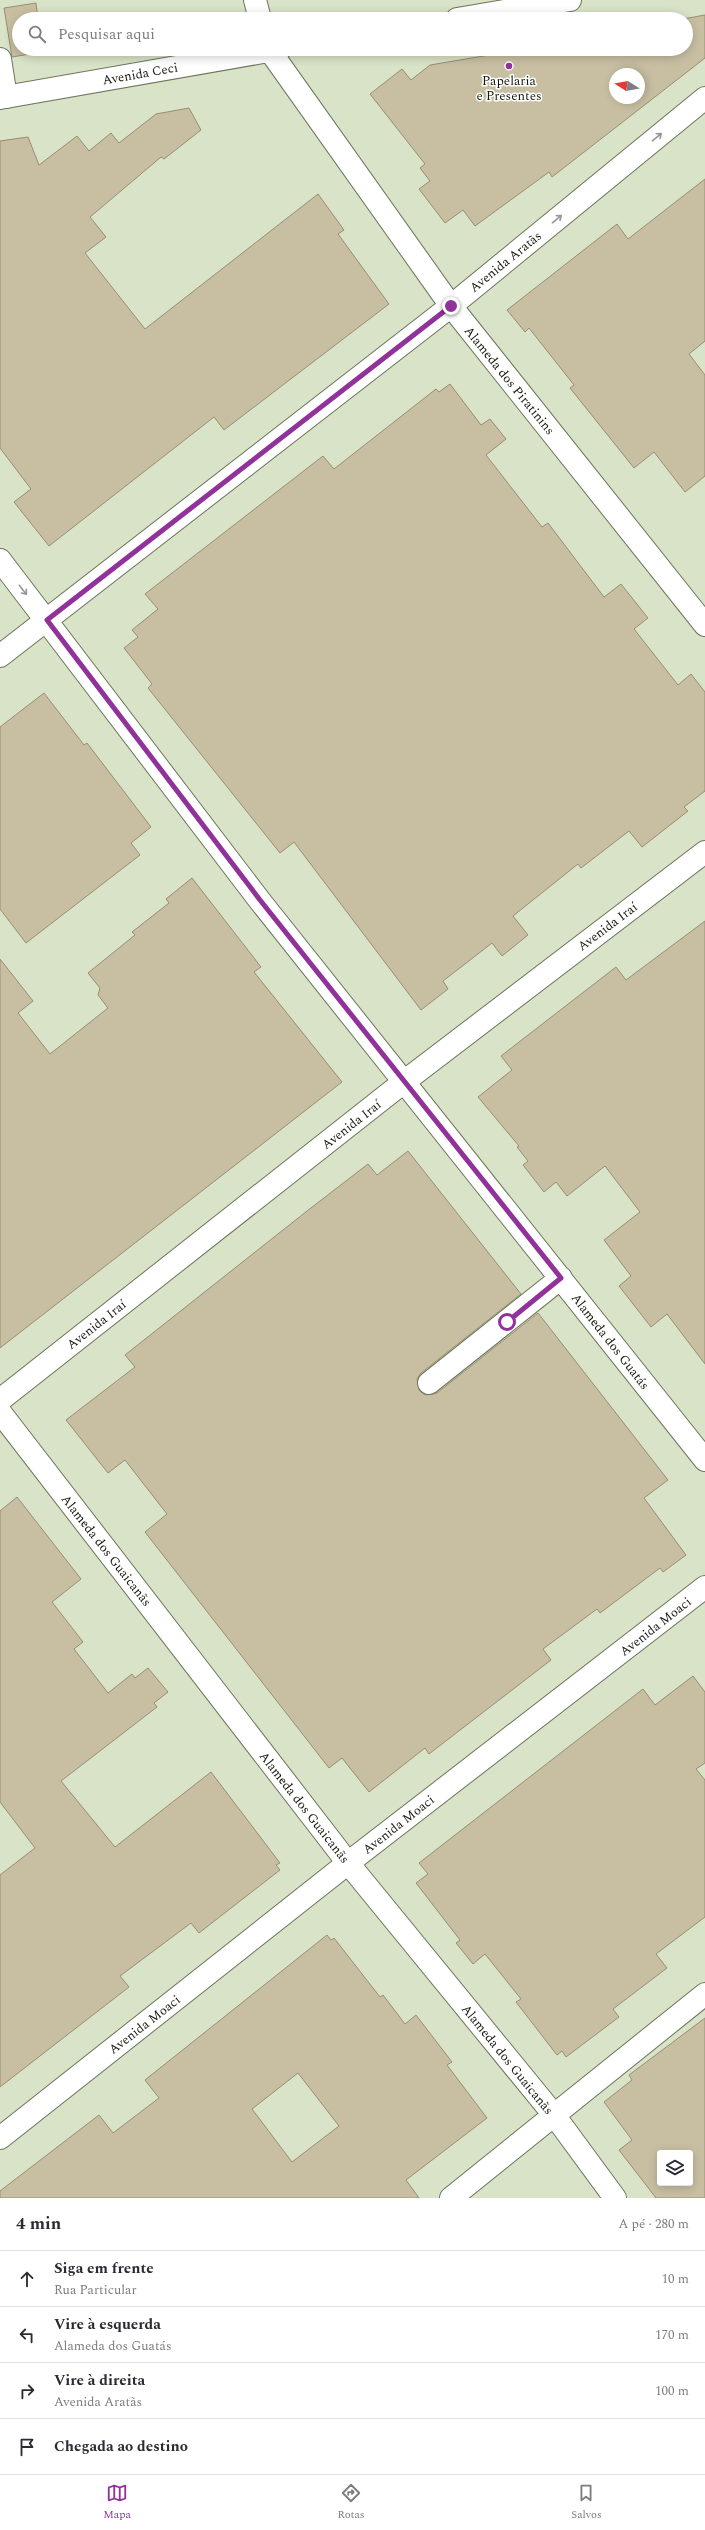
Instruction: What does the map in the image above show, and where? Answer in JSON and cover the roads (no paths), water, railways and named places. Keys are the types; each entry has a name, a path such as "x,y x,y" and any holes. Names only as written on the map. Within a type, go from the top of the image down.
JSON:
{"street":[{"path":"255,0 258,12"},
{"path":"499,12 570,0"},
{"name":"Avenida Ceci","path":"3,97 239,56"},
{"name":"Alameda dos Piratinins","path":"277,56 451,306 705,625"},
{"path":"0,59 3,97"},
{"name":"Avenida Aratãs","path":"0,656 451,306 705,98"},
{"name":"Alameda dos Guatás","path":"0,560 260,900 705,1460"},
{"name":"Avenida Iraí","path":"0,1400 405,1081 705,852"},
{"path":"429,1383 561,1278"},
{"name":"Alameda dos Guaicanãs","path":"0,1412 348,1863 554,2116 615,2198"},
{"name":"Avenida Moaci","path":"0,2138 348,1863 705,1587"},
{"path":"451,2198 705,1994"}],"place":[{"name":"Papelaria e Presentes","path":"509,66"}]}
